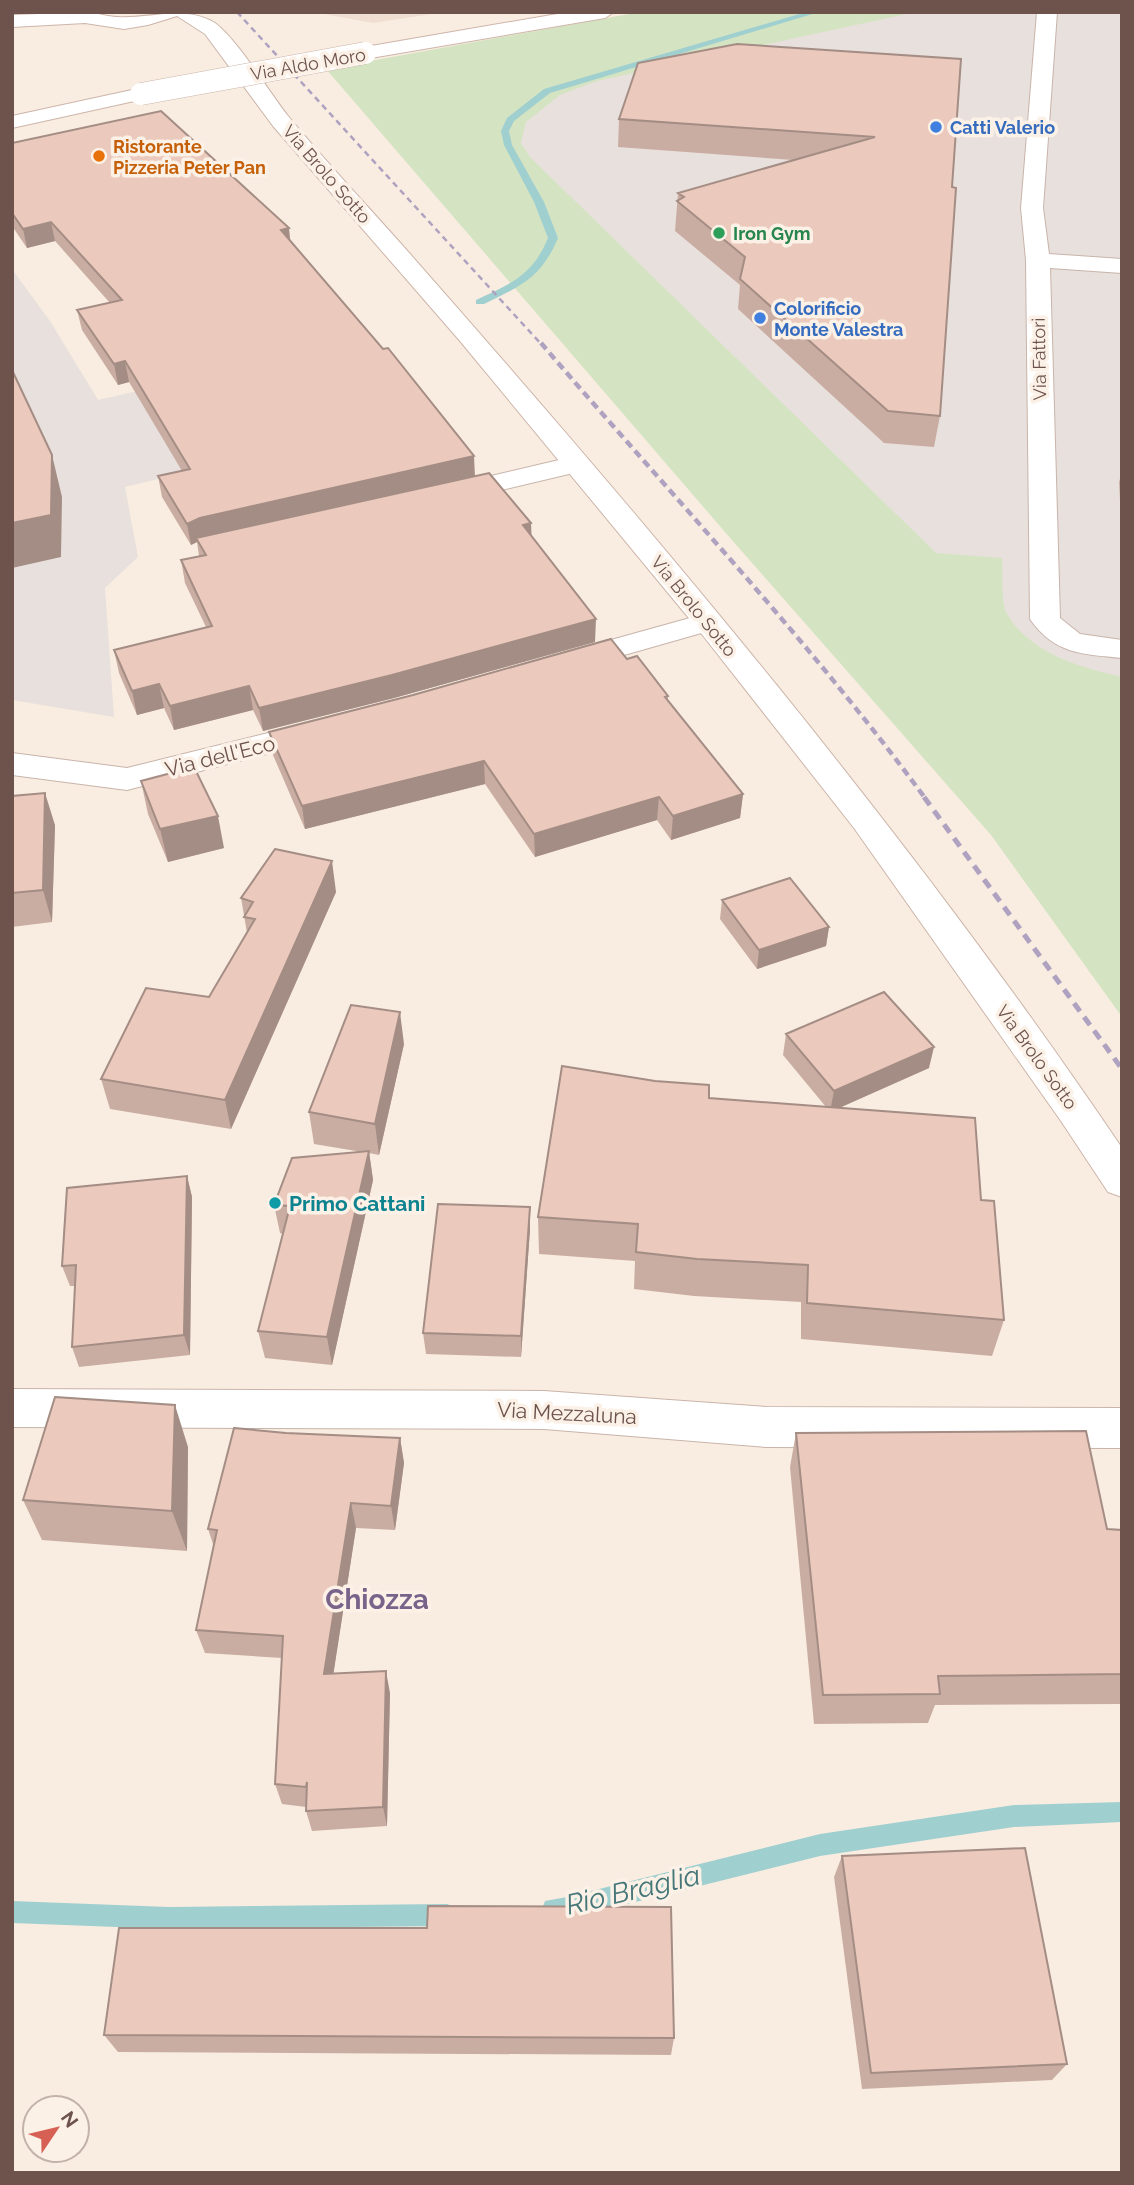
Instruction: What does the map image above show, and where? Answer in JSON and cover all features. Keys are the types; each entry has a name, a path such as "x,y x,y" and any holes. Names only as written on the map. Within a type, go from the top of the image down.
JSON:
{"main road":[{"path":"12,16 26,12"},
{"path":"12,21 82,15 120,23 146,20 170,12"},
{"name":"Via Brolo Sotto","path":"184,12 212,30 281,121 708,622 866,820 1075,1110 1122,1181"},
{"name":"Via Aldo Moro","path":"12,122 141,94 606,12"},
{"name":"Via Fattori","path":"1047,12 1032,208 1038,260 1045,619 1054,633 1073,643 1122,649"},
{"name":"Via Brolo Sotto","path":"146,20 231,58"},
{"path":"1038,260 1122,266"},
{"path":"419,501 576,464"},
{"path":"546,668 708,622"},
{"name":"Via dell'Eco","path":"12,764 127,779 350,723"},
{"name":"Via Mezzaluna","path":"12,1408 544,1410 766,1427 1122,1428"}],"shaded area":[{"path":"313,12 445,12 373,23"},
{"path":"773,12 1122,12 1122,834 379,92"},
{"path":"12,269 50,321 98,400 315,351 358,430 125,487 138,557 105,588 114,717 12,700"}],"green space":[{"path":"640,12 916,12 597,81 560,95 526,122 521,143 530,157 936,553 1002,558 1004,607 1016,626 1028,638 1073,663 1122,677 1122,1017 991,835 731,539 326,69"}],"building":[{"path":"737,44 961,59 952,187 956,188 940,416 888,411 740,279 745,257 677,201 684,197 678,193 875,137 619,119 638,63"},
{"path":"161,111 289,228 281,230 383,349 388,348 474,456 200,518 187,524 158,476 190,469 125,361 114,364 77,310 122,300 51,222 23,229 12,213 12,143"},
{"path":"12,370 52,455 51,515 12,523"},
{"path":"489,473 531,523 523,525 596,619 259,708 249,686 170,706 159,684 132,691 114,650 212,626 181,560 206,555 196,538"},
{"path":"611,639 627,659 637,656 668,696 665,697 743,794 673,816 659,797 534,834 484,761 302,806 269,732 413,695"},
{"path":"194,767 218,816 160,829 141,781"},
{"path":"45,793 43,890 12,893 12,796"},
{"path":"275,849 332,861 225,1100 101,1079 146,988 209,997 255,919 244,917 253,902 241,898"},
{"path":"790,878 829,927 759,950 722,900"},
{"path":"884,992 934,1047 834,1091 786,1034"},
{"path":"351,1005 400,1012 375,1124 309,1112"},
{"path":"562,1066 655,1081 709,1085 709,1098 975,1118 981,1200 994,1201 1004,1320 807,1303 808,1265 697,1259 636,1252 638,1224 538,1217"},
{"path":"369,1151 327,1337 258,1331 290,1206 274,1205 292,1158"},
{"path":"187,1176 184,1335 72,1347 76,1265 62,1266 67,1188"},
{"path":"438,1204 530,1207 521,1336 423,1333"},
{"path":"55,1397 175,1405 172,1511 23,1500"},
{"path":"234,1428 400,1438 391,1506 351,1503 324,1674 386,1671 383,1807 306,1811 307,1782 306,1787 275,1784 283,1636 196,1630 217,1530 208,1529"},
{"path":"1086,1431 1107,1529 1122,1530 1122,1674 938,1676 940,1694 823,1695 796,1433"},
{"path":"1025,1848 1067,2064 871,2073 842,1856"},
{"path":"428,1906 671,1907 674,2038 104,2035 119,1928 427,1928"}],"waterway":[{"path":"480,302 516,285 533,272 553,238 539,202 508,145 505,131 510,120 547,91 815,12"},
{"name":"Rio Braglia","path":"553,1909 567,1908 820,1845 1014,1816 1122,1812"},
{"name":"Rio Braglia","path":"12,1912 169,1918 447,1915"}],"railway":[{"path":"237,12 542,345"},
{"path":"541,343 786,624 925,798"},
{"path":"924,797 1122,1069"}],"place":[{"name":"Catti Valerio","path":"936,127"},
{"name":"Ristorante Pizzeria Peter Pan","path":"99,156"},
{"name":"Iron Gym","path":"719,233"},
{"name":"Colorificio Monte Valestra","path":"760,318"},
{"name":"Primo Cattani","path":"275,1203"}],"district":[{"name":"Chiozza","path":"377,1599"}]}
